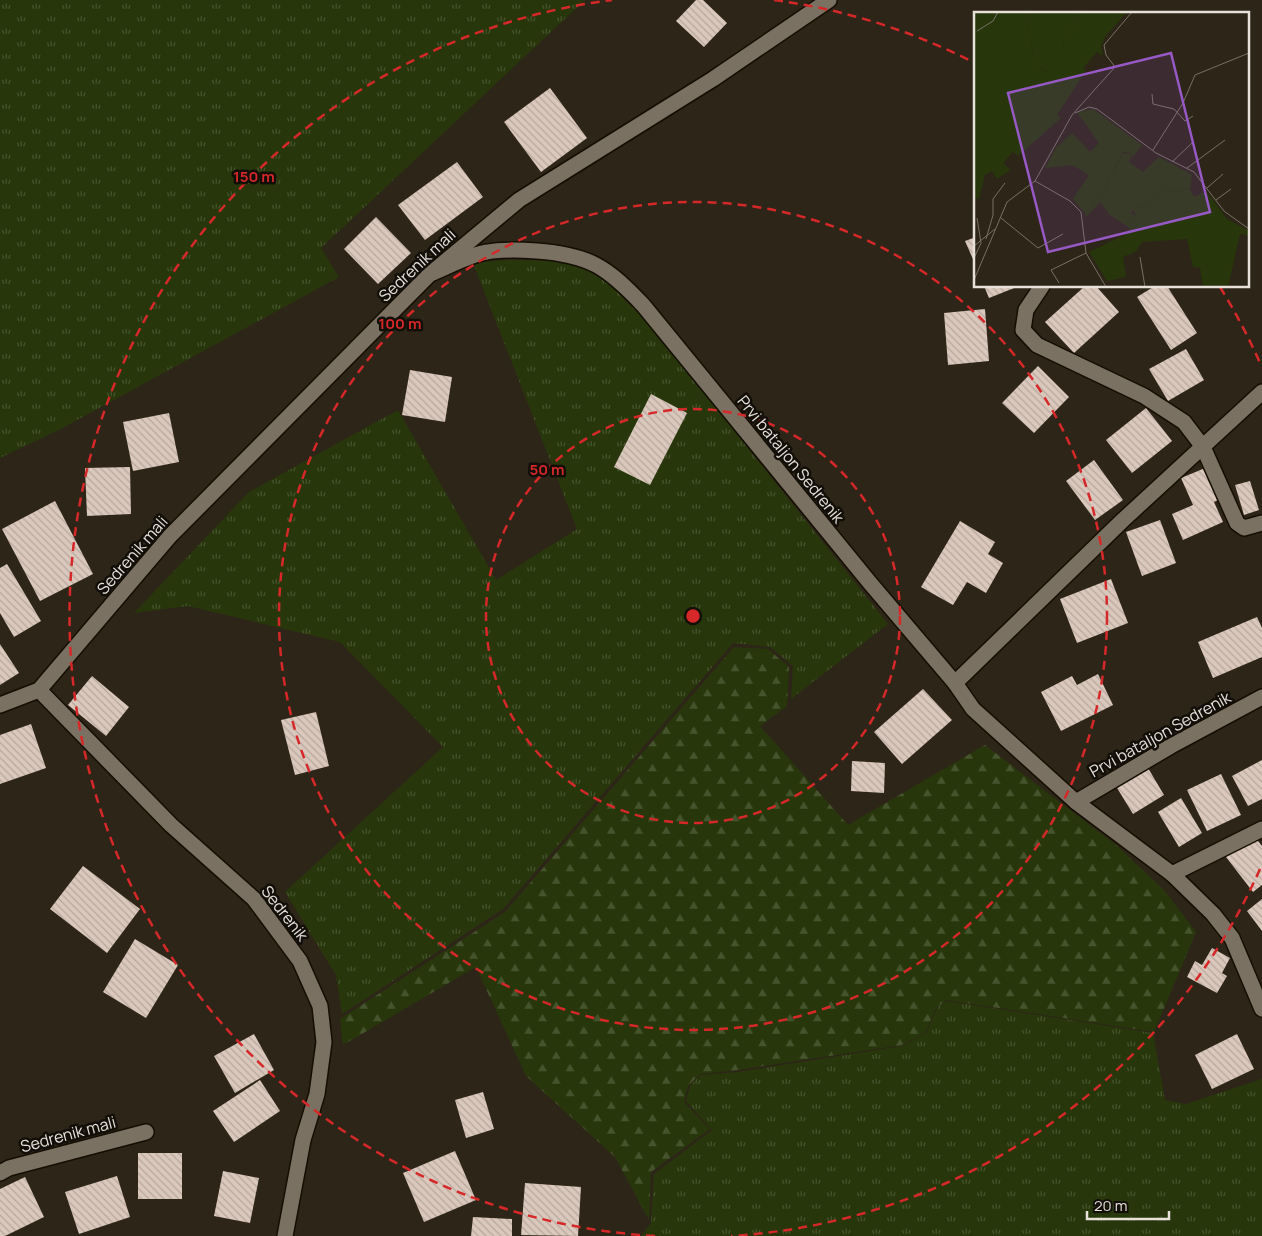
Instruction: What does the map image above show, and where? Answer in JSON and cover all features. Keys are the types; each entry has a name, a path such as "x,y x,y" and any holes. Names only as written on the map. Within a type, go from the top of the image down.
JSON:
{"street":[{"name":"Sedrenik mali","path":"0,705 38,690 170,536 430,274 519,200 712,79 829,0"},
{"name":"Prvi bataljon Sedrenik","path":"430,274 487,252 526,250 568,253 596,264 622,282 643,305 870,583 955,683 974,709 1076,802 1172,874 1213,914 1232,938 1262,1009"},
{"path":"1041,288 1026,310 1023,330 1037,345 1144,396 1184,422 1203,447 1237,523 1244,528 1262,523"},
{"path":"955,683 1262,392"},
{"name":"Sedrenik","path":"38,690 171,825 254,899 300,961 320,1006 324,1042 316,1094 303,1140 285,1236"},
{"name":"Prvi bataljon Sedrenik","path":"1076,802 1170,746 1262,697"},
{"path":"1172,874 1262,828"},
{"name":"Sedrenik mali","path":"0,1173 9,1168 146,1132"}],"green space":[{"path":"0,0 585,0 321,248 339,277 59,430 0,458"},
{"path":"506,260 551,261 574,265 594,273 619,292 641,314 888,624 791,699 793,666 770,647 733,643 503,909 342,1014 336,975 285,892 443,747 340,642 188,606 134,613 249,492 398,410 496,580 577,529 473,263"},
{"path":"734,647 768,649 789,667 787,706 760,726 848,825 985,745 1116,845 1164,890 1196,932 1154,1032 947,1000 936,1008 925,1033 902,1045 700,1074 688,1086 684,1102 710,1129 651,1172 649,1220 615,1157 526,1076 476,967 343,1045 340,1019 505,912"},
{"path":"947,1001 1153,1033 1165,1100 1186,1104 1262,1079 1262,1236 641,1236 651,1223 654,1174 712,1130 686,1101 690,1086 700,1075 738,1072 902,1046 926,1033 937,1008"}],"building":[{"path":"696,0 703,0 727,23 704,47 676,21"},
{"path":"550,88 587,138 541,172 504,122"},
{"path":"457,162 483,197 425,240 398,205"},
{"path":"376,217 411,253 378,284 344,249"},
{"path":"974,238 974,261 965,241"},
{"path":"985,288 1014,288 989,298"},
{"path":"1083,288 1098,288 1119,312 1074,353 1045,322"},
{"path":"1152,288 1168,288 1197,333 1171,350 1137,297"},
{"path":"985,309 989,361 948,365 944,313"},
{"path":"1186,349 1204,380 1168,401 1149,369"},
{"path":"1038,366 1069,397 1034,433 1002,403"},
{"path":"410,370 452,377 445,422 402,415"},
{"path":"651,394 687,413 650,485 614,467"},
{"path":"1146,408 1172,441 1132,473 1106,440"},
{"path":"169,413 179,462 133,471 123,422"},
{"path":"1094,460 1123,500 1095,520 1066,481"},
{"path":"1210,466 1224,497 1214,502 1223,522 1183,540 1172,514 1193,505 1181,478"},
{"path":"130,467 131,514 87,516 85,468"},
{"path":"1250,481 1259,510 1244,515 1235,485"},
{"path":"55,501 93,574 40,601 2,529"},
{"path":"1160,520 1176,563 1142,576 1126,532"},
{"path":"960,521 995,542 988,554 1003,563 986,593 967,582 953,605 921,587"},
{"path":"7,564 41,621 14,637 0,613 0,568"},
{"path":"1111,579 1128,623 1077,643 1060,599"},
{"path":"1257,617 1262,628 1262,657 1213,678 1198,642"},
{"path":"0,644 19,673 0,685"},
{"path":"1098,674 1113,705 1061,731 1041,692 1072,676 1077,685"},
{"path":"92,676 129,707 106,736 68,705"},
{"path":"923,689 952,720 902,764 874,732"},
{"path":"316,712 329,766 295,775 281,720"},
{"path":"31,724 46,768 0,784 0,735"},
{"path":"1262,760 1262,799 1248,806 1232,776"},
{"path":"852,761 885,763 884,793 851,791"},
{"path":"1145,763 1164,795 1133,814 1114,783"},
{"path":"1221,774 1241,815 1207,831 1187,790"},
{"path":"1181,798 1202,833 1179,847 1158,812"},
{"path":"1254,836 1262,846 1262,885 1253,892 1226,857"},
{"path":"83,866 140,909 107,953 50,909"},
{"path":"1262,899 1262,931 1247,911"},
{"path":"135,939 178,965 146,1018 103,992"},
{"path":"1212,948 1230,958 1222,973 1227,976 1217,993 1187,977 1195,961 1202,965"},
{"path":"254,1034 274,1070 235,1093 214,1056"},
{"path":"1237,1034 1254,1069 1212,1089 1195,1055"},
{"path":"260,1080 280,1111 234,1142 213,1111"},
{"path":"483,1092 494,1129 466,1138 455,1100"},
{"path":"455,1151 476,1200 424,1222 403,1173"},
{"path":"138,1153 182,1153 182,1199 138,1199"},
{"path":"223,1171 259,1178 250,1223 214,1216"},
{"path":"117,1176 130,1217 79,1234 65,1192"},
{"path":"25,1177 44,1217 5,1236 0,1236 0,1189"},
{"path":"525,1183 581,1187 578,1236 521,1235"},
{"path":"473,1217 512,1219 512,1236 471,1236"}]}
